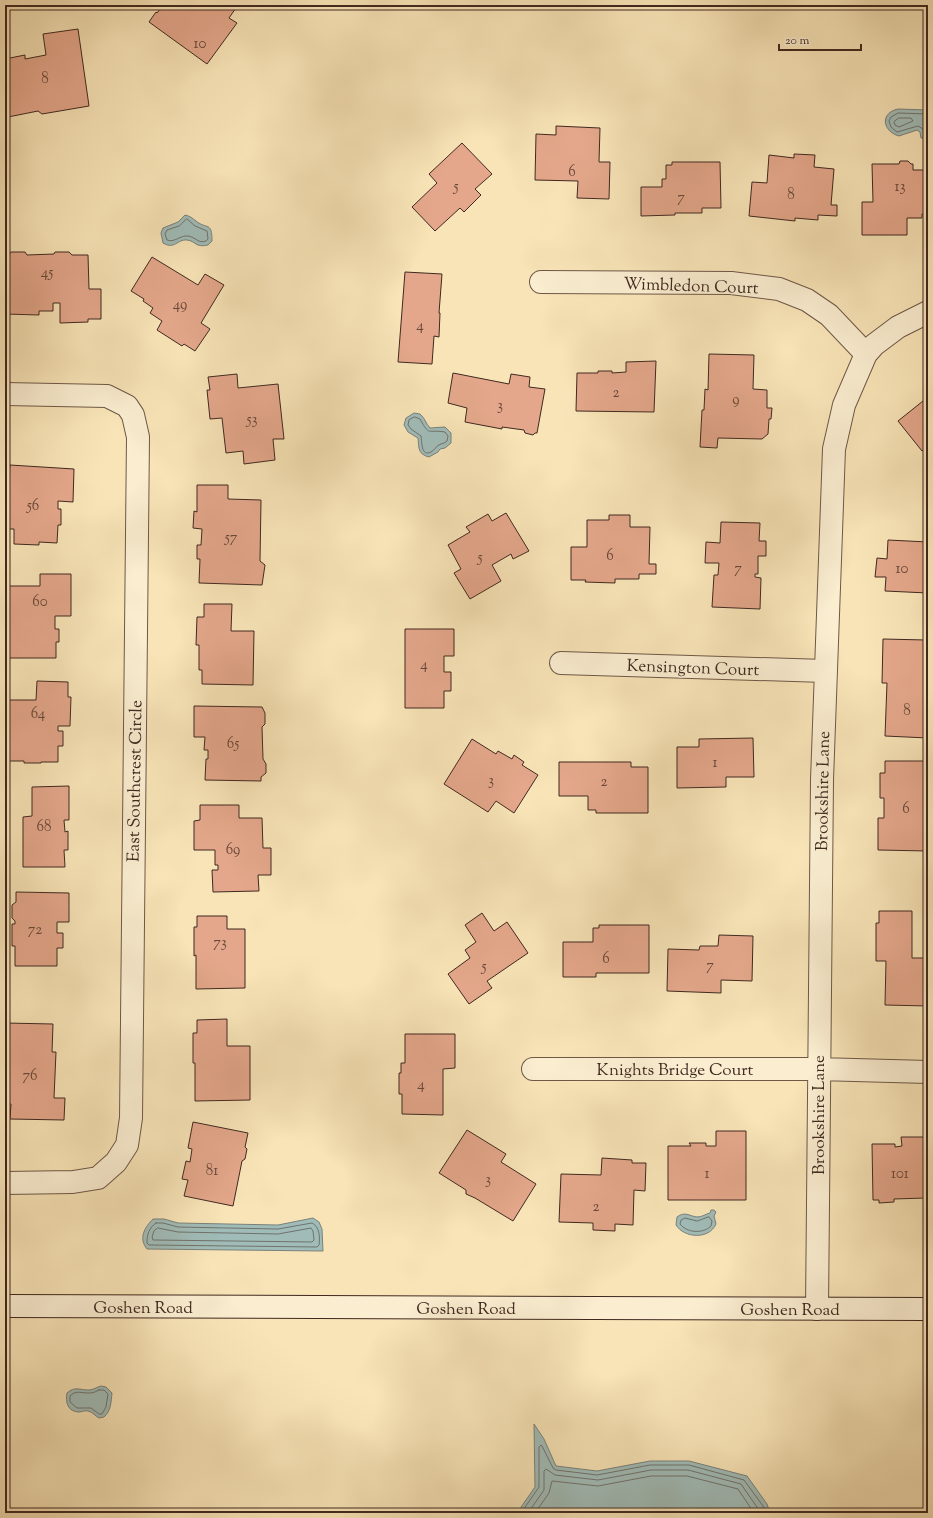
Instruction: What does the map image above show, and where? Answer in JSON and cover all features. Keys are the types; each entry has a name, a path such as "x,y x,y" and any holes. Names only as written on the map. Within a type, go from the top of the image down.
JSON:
{"street":[{"name":"Wimbledon Court","path":"541,282 731,283 779,289 807,300 829,315 866,354"},
{"name":"Brookshire Lane","path":"817,1309 818,1069 822,780 834,449 844,405 866,354 874,345 898,327 928,312"},
{"name":"East Southcrest Circle","path":"5,394 108,396 127,406 133,415 138,437 131,1118 127,1145 116,1162 98,1178 73,1182 5,1182"},
{"name":"Kensington Court","path":"561,663 825,671"},
{"name":"Knights Bridge Court","path":"533,1069 818,1069 928,1072"},
{"name":"Goshen Road","path":"5,1306 928,1309"}],"water":[{"path":"898,109 928,110 928,138 921,138 920,132 917,130 899,136 893,134 886,126 885,122 888,114"},
{"path":"185,215 210,228 212,241 208,245 200,246 187,240 173,245 163,243 161,233 163,228 178,222"},
{"path":"414,413 420,414 430,428 445,427 451,433 451,443 429,457 421,453 418,438 408,432 404,425 406,418"},
{"path":"711,1210 716,1212 714,1216 716,1224 708,1233 702,1235 690,1235 685,1233 676,1225 677,1217 682,1214 699,1217 710,1213"},
{"path":"313,1218 319,1222 322,1229 323,1251 147,1249 143,1241 145,1229 153,1219 164,1219 178,1223 278,1225"},
{"path":"101,1386 106,1387 112,1393 109,1409 104,1417 99,1418 87,1411 75,1412 68,1406 66,1396 70,1391 75,1389 90,1390"},
{"path":"534,1424 544,1439 556,1466 597,1471 650,1461 689,1461 747,1476 767,1504 770,1513 517,1513 535,1487"}],"building":[{"path":"163,5 238,5 229,18 237,23 207,64 149,22"},
{"path":"78,29 89,106 42,114 38,111 8,117 5,98 5,59 25,55 25,59 46,55 43,34"},
{"path":"556,126 600,128 599,162 610,162 609,199 577,198 578,181 535,180 536,134 556,135"},
{"path":"462,143 492,174 475,189 481,195 464,212 460,208 435,231 412,207 437,183 429,174"},
{"path":"794,154 815,155 814,167 834,169 831,205 837,205 837,216 818,215 818,220 795,218 795,221 749,216 752,182 767,183 769,155 794,158"},
{"path":"900,161 908,161 913,164 913,170 928,170 928,214 922,214 922,218 907,218 907,235 862,235 862,202 873,202 872,164 899,164"},
{"path":"672,162 720,162 721,208 702,208 702,213 675,213 675,215 641,216 641,187 662,187 662,179 666,179 666,165 672,165"},
{"path":"11,252 25,252 27,255 69,252 72,255 88,255 89,289 101,289 101,319 88,319 88,322 60,323 60,303 53,303 53,311 39,311 39,315 5,314 5,255 9,255"},
{"path":"152,257 198,285 205,274 224,285 201,323 210,329 195,351 184,344 182,346 157,330 162,321 150,313 153,308 143,301 144,299 131,291"},
{"path":"405,272 442,274 439,337 434,336 432,364 398,362"},
{"path":"709,354 754,355 753,389 767,390 767,408 772,408 771,419 769,419 768,434 762,439 718,438 717,448 700,447 705,389 708,390"},
{"path":"656,361 654,412 576,411 577,373 598,373 598,371 612,371 612,373 626,372 626,362"},
{"path":"453,373 509,384 511,374 530,377 529,387 545,389 537,433 533,435 525,433 524,430 502,427 502,429 465,422 467,408 448,403"},
{"path":"237,374 238,388 278,384 284,439 273,439 275,460 244,464 243,451 226,453 222,418 210,419 207,390 210,390 208,377"},
{"path":"928,397 928,446 922,451 898,421"},
{"path":"10,465 74,469 73,502 58,501 58,509 61,509 61,525 58,525 57,543 39,542 39,545 14,544 14,529 7,529 9,495 5,495 5,474 9,474"},
{"path":"197,485 228,485 228,499 261,500 260,561 265,565 262,585 199,583 200,559 197,559 197,545 201,545 202,529 193,528 194,511 197,512"},
{"path":"506,513 529,551 513,559 511,554 492,565 501,581 470,599 454,573 461,569 448,545 470,532 466,527 488,514 492,521"},
{"path":"609,515 630,515 630,527 650,527 649,564 656,564 656,574 639,574 639,579 615,579 615,583 571,580 571,547 587,547 587,520 609,520"},
{"path":"721,522 760,523 759,541 766,541 766,556 758,556 758,574 755,574 755,577 761,578 760,609 712,607 714,575 718,575 719,563 705,563 706,542 720,543"},
{"path":"888,540 928,542 928,593 885,591 886,577 875,577 877,558 887,559"},
{"path":"40,574 71,574 71,616 55,616 55,629 59,629 59,642 56,642 56,658 8,658 9,586 40,586"},
{"path":"204,604 232,604 231,631 254,631 253,685 202,684 202,670 199,670 199,645 196,645 197,617 204,617"},
{"path":"405,629 454,629 454,656 444,656 444,672 451,672 451,691 444,691 444,708 405,708"},
{"path":"883,639 926,640 926,659 928,659 928,738 885,736 887,683 882,683"},
{"path":"37,681 68,682 68,697 71,697 70,726 58,726 58,731 63,731 63,746 58,746 58,762 24,763 24,761 5,761 5,700 36,700"},
{"path":"194,706 262,707 265,713 265,724 262,727 263,759 266,764 266,773 261,777 261,781 205,780 208,750 204,750 205,737 194,737"},
{"path":"753,738 754,777 726,777 726,787 677,788 677,747 699,747 699,739"},
{"path":"472,739 496,754 498,751 512,759 514,755 524,762 522,765 538,775 514,813 496,801 488,812 444,784"},
{"path":"885,761 928,761 928,851 878,850 878,818 884,818 884,798 880,798 880,773 885,773"},
{"path":"559,762 631,762 631,767 648,767 648,813 596,813 596,810 588,810 588,796 559,796"},
{"path":"69,786 69,820 64,820 65,832 68,831 68,850 64,850 65,867 23,867 23,817 32,816 32,787"},
{"path":"200,805 239,805 239,818 262,818 263,848 271,848 271,875 258,875 259,891 213,892 212,870 218,870 218,865 215,865 215,850 194,850 194,821 200,820"},
{"path":"16,892 69,893 69,922 57,922 57,933 63,933 63,948 57,948 57,966 15,966 15,946 12,946 12,924 15,924 15,921 12,918 12,905 16,902"},
{"path":"879,911 912,911 912,958 928,958 928,1006 885,1005 886,961 876,961 876,923 879,923"},
{"path":"482,913 494,931 507,922 528,953 487,981 492,988 469,1004 448,974 470,958 465,950 476,942 465,925"},
{"path":"197,916 227,916 227,929 245,929 245,988 196,989 194,927 197,927"},
{"path":"599,925 649,925 649,973 596,973 596,977 563,977 563,942 593,942 593,928 599,928"},
{"path":"719,935 753,936 752,981 721,980 721,993 667,991 668,949 699,950 700,946 718,946"},
{"path":"227,1019 227,1046 250,1046 250,1100 195,1101 193,1033 197,1033 197,1020"},
{"path":"5,1023 53,1024 52,1052 56,1052 54,1098 65,1098 64,1120 10,1119 11,1104 5,1104"},
{"path":"405,1034 455,1034 455,1068 443,1069 443,1115 402,1114 402,1094 399,1094 399,1073 401,1073 401,1063 405,1063"},
{"path":"193,1122 248,1133 245,1147 247,1149 245,1159 242,1161 233,1206 184,1196 188,1180 182,1179 186,1161 190,1162 192,1149 188,1148"},
{"path":"467,1130 506,1154 501,1162 536,1184 513,1221 466,1194 466,1190 439,1173"},
{"path":"716,1131 746,1131 746,1200 668,1200 668,1146 691,1146 689,1143 706,1143 706,1146 716,1146"},
{"path":"901,1137 928,1137 928,1200 925,1200 925,1198 894,1199 894,1202 879,1203 879,1200 873,1200 872,1144 895,1144 895,1147 902,1146"},
{"path":"602,1158 632,1160 632,1163 646,1163 645,1191 634,1190 633,1225 615,1224 615,1231 593,1230 593,1223 559,1222 561,1174 601,1175"}]}
